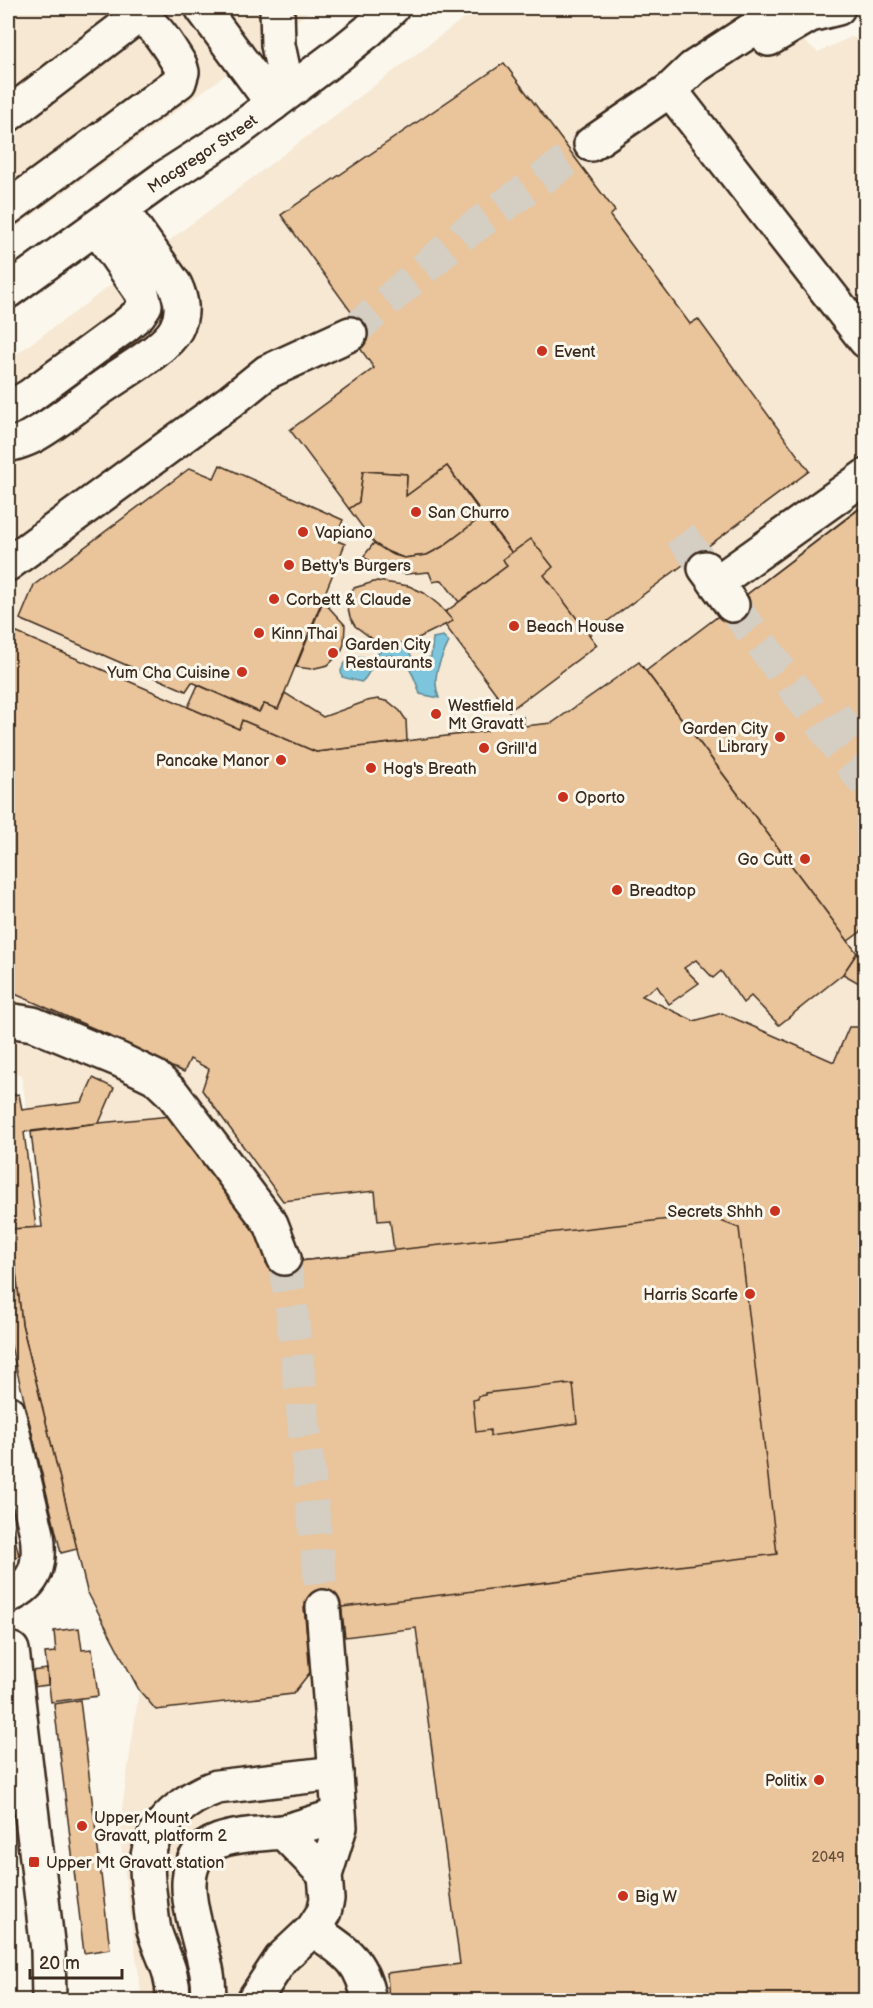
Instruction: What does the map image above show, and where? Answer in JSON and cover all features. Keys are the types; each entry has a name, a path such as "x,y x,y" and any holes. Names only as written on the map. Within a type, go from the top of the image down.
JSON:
{"street":[{"path":"202,8 280,98"},
{"path":"277,8 280,98"},
{"name":"Macgregor Street","path":"8,291 164,178 234,133 368,31 392,8"},
{"path":"591,144 670,90 693,68 785,8"},
{"path":"670,90 702,82 794,23 810,15 838,8"},
{"path":"8,115 134,19 140,17 151,23 180,64 182,72 179,82 8,208"},
{"path":"670,90 866,341"},
{"path":"8,409 30,396 125,326 139,314 145,304 109,218"},
{"path":"8,446 33,436 51,424 146,356 170,337 176,328 182,307 175,285 109,218"},
{"path":"8,564 267,372 350,334"},
{"path":"718,585 866,476"},
{"path":"8,1020 33,1024 155,1077 173,1094 271,1224 284,1258"},
{"path":"8,1412 38,1534 40,1551 39,1562 32,1577 19,1590 8,1596"},
{"path":"254,2001 281,1959 313,1929 324,1912 327,1899 325,1875 340,1827 323,1607"},
{"path":"12,1650 48,1950 49,2001"},
{"path":"173,2001 173,1981 154,1928 147,1870 151,1845 166,1821 183,1805 201,1793 217,1787 336,1773"},
{"path":"208,2001 210,1991 188,1894 189,1874 193,1861 203,1850 219,1841 283,1832 339,1815"},
{"path":"283,1832 325,1875"},
{"path":"313,1929 349,1956 360,1968 369,2001"}],"shaded area":[{"path":"8,8 313,8 264,47 8,233"},
{"name":"Westfield Mt Gravatt","path":"477,8 761,8 818,52 851,37 865,41 865,2000 142,2000 119,1831 139,1690 87,1591 22,1324 42,1227 31,1132 21,1075 8,1069 8,360 75,312"}],"water":[{"path":"443,636 449,642 436,676 439,698 420,694 405,662 392,655 375,663 361,682 342,677 341,671 346,662 356,657 371,658 380,652 386,643 397,641 405,644 413,659 425,659 431,657 433,638"}],"building":[{"name":"Event","path":"504,63 615,211 610,216 690,324 698,319 809,471 589,635 521,546 512,553 447,466 406,496 407,474 363,471 359,502 349,509 290,430 374,368 341,321 352,313 281,215"},
{"path":"220,465 343,520 335,540 345,544 278,709 264,704 259,712 192,682 186,691 20,619 34,585 190,468 214,478"},
{"name":"San Churro","path":"447,466 483,516 442,547 427,555 404,558 381,549 349,509 359,502 363,471 407,474 406,496"},
{"path":"866,503 866,829 711,622"},
{"name":"Garden City Library","path":"866,504 866,928 848,941 646,671"},
{"path":"483,516 512,553 503,559 507,566 459,602 442,580 433,582 429,572 406,574 385,569 363,557 374,543 391,554 404,558 427,555 442,547"},
{"name":"Beach House","path":"531,539 553,567 544,575 597,645 509,711 439,617 507,566 503,559"},
{"path":"377,581 409,586 424,593 453,621 410,642 392,644 374,640 355,626 347,605 350,592 354,588"},
{"path":"323,601 345,625 341,652 328,665 311,669 296,667"},
{"name":"Westfield Mt Gravatt","path":"8,629 239,729 242,720 316,752 487,731 487,728 523,717 524,726 552,723 639,662 857,953 843,974 779,1025 751,996 743,1003 721,971 713,978 696,960 684,968 699,983 669,1004 657,986 642,996 694,1021 722,1013 834,1062 849,1027 866,1027 866,2000 389,2000 387,1973 460,1964 416,1628 345,1637 300,1261 394,1251 390,1220 378,1221 375,1191 283,1201 202,1090 209,1069 190,1059 184,1072 107,1040 109,1035 8,991"},
{"path":"198,685 259,712 264,704 278,709 285,693 323,717 378,699 389,702 400,711 406,720 407,741 316,752 242,720 239,729 188,707"},
{"path":"857,953 866,958 866,987 843,974"},
{"path":"93,1078 114,1088 99,1123 24,1132 36,1228 8,1229 8,1096 19,1094 22,1110 82,1102"},
{"path":"171,1116 262,1237 266,1263 705,1215 739,1228 777,1554 342,1607 304,1608 311,1671 293,1694 156,1710 139,1690 87,1591 22,1324 11,1229 42,1227 31,1132"},
{"path":"8,1229 11,1229 22,1324 77,1549 61,1553 8,1334"},
{"path":"573,1384 577,1423 490,1436 490,1430 476,1432 473,1400 478,1399 478,1396 485,1395 485,1393"},
{"path":"8,1507 19,1556 8,1559"},
{"path":"79,1628 82,1650 92,1649 98,1696 51,1702 45,1653 56,1652 54,1631"},
{"path":"47,1669 48,1685 8,1690 8,1674"},
{"name":"Upper Mount Gravatt, platform 2","path":"80,1700 110,1949 84,1953 54,1704"}],"tunnel":[{"path":"350,334 461,236 591,144"},
{"path":"680,534 705,568"},
{"path":"732,605 866,784"},
{"path":"831,737 866,710"},
{"path":"284,1258 291,1301 323,1607"}],"place":[{"name":"Event","path":"542,351"},
{"name":"San Churro","path":"416,512"},
{"name":"Vapiano","path":"303,532"},
{"name":"Betty's Burgers","path":"289,565"},
{"name":"Corbett & Claude","path":"274,599"},
{"name":"Beach House","path":"514,626"},
{"name":"Kinn Thai","path":"259,633"},
{"name":"Garden City Restaurants","path":"333,653"},
{"name":"Yum Cha Cuisine","path":"242,672"},
{"name":"Westfield Mt Gravatt","path":"436,714"},
{"name":"Garden City Library","path":"780,737"},
{"name":"Grill'd","path":"484,748"},
{"name":"Pancake Manor","path":"281,760"},
{"name":"Hog's Breath","path":"371,768"},
{"name":"Oporto","path":"563,797"},
{"name":"Go Cutt","path":"805,859"},
{"name":"Breadtop","path":"617,890"},
{"name":"Secrets Shhh","path":"775,1211"},
{"name":"Harris Scarfe","path":"750,1294"},
{"name":"Politix","path":"819,1780"},
{"name":"Upper Mount Gravatt, platform 2","path":"82,1826"},
{"name":"Upper Mt Gravatt station","path":"34,1862"},
{"name":"Big W","path":"623,1896"}]}
